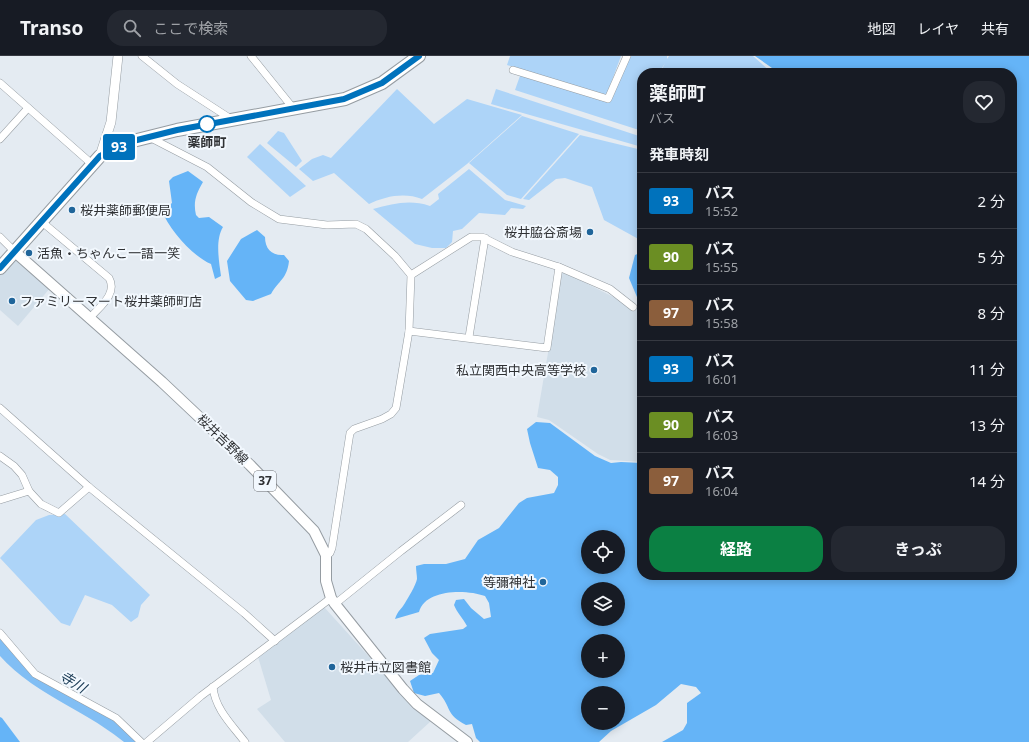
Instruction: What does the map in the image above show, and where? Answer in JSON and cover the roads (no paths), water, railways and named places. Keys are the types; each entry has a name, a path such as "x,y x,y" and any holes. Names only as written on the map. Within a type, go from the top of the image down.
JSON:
{"highway":[{"path":"0,268 97,160 129,142 149,136 231,119 344,99 365,92 397,73 419,56"}],"main road":[{"name":"桜井吉野線","path":"15,252 162,382 250,465 314,531 326,555 326,581 333,601 403,689 418,704 467,742"}],"street":[{"path":"0,83 28,108 97,160 111,122 118,56"},
{"path":"142,56 177,84 231,119"},
{"path":"251,56 293,108"},
{"path":"513,70 608,99 627,56"},
{"path":"0,139 28,108"},
{"path":"149,136 207,167 251,202 279,219 327,225 356,224 366,229 395,256 411,275 409,331 396,408 391,414 354,429 350,433 332,548 330,553 326,555"},
{"path":"42,222 108,278 112,284 111,294 89,319"},
{"path":"0,237 15,252"},
{"path":"411,275 471,237 485,238 512,252 559,267 610,289 633,307"},
{"path":"469,337 485,238"},
{"path":"409,331 469,337 547,348 559,267"},
{"path":"0,408 89,487 244,613 275,641"},
{"path":"0,456 14,466 22,475 29,491 41,504 59,513 89,487"},
{"path":"0,500 29,491"},
{"path":"147,742 213,687 275,641 333,601 461,505"},
{"path":"0,634 35,674 116,718 140,742"},
{"path":"213,687 214,696 219,708 245,742"}],"waterway":[{"name":"寺川","path":"0,646 14,661 30,674 118,729 134,742"}],"place":[{"name":"薬師町","path":"207,124"},
{"name":"桜井薬師郵便局","path":"72,210"},
{"name":"桜井脇谷斎場","path":"590,232"},
{"name":"活魚・ちゃんこ一語一笑","path":"29,253"},
{"name":"ファミリーマート桜井薬師町店","path":"12,301"},
{"name":"私立関西中央高等学校","path":"594,370"},
{"name":"等彌神社","path":"543,582"},
{"name":"桜井市立図書館","path":"332,667"}]}
